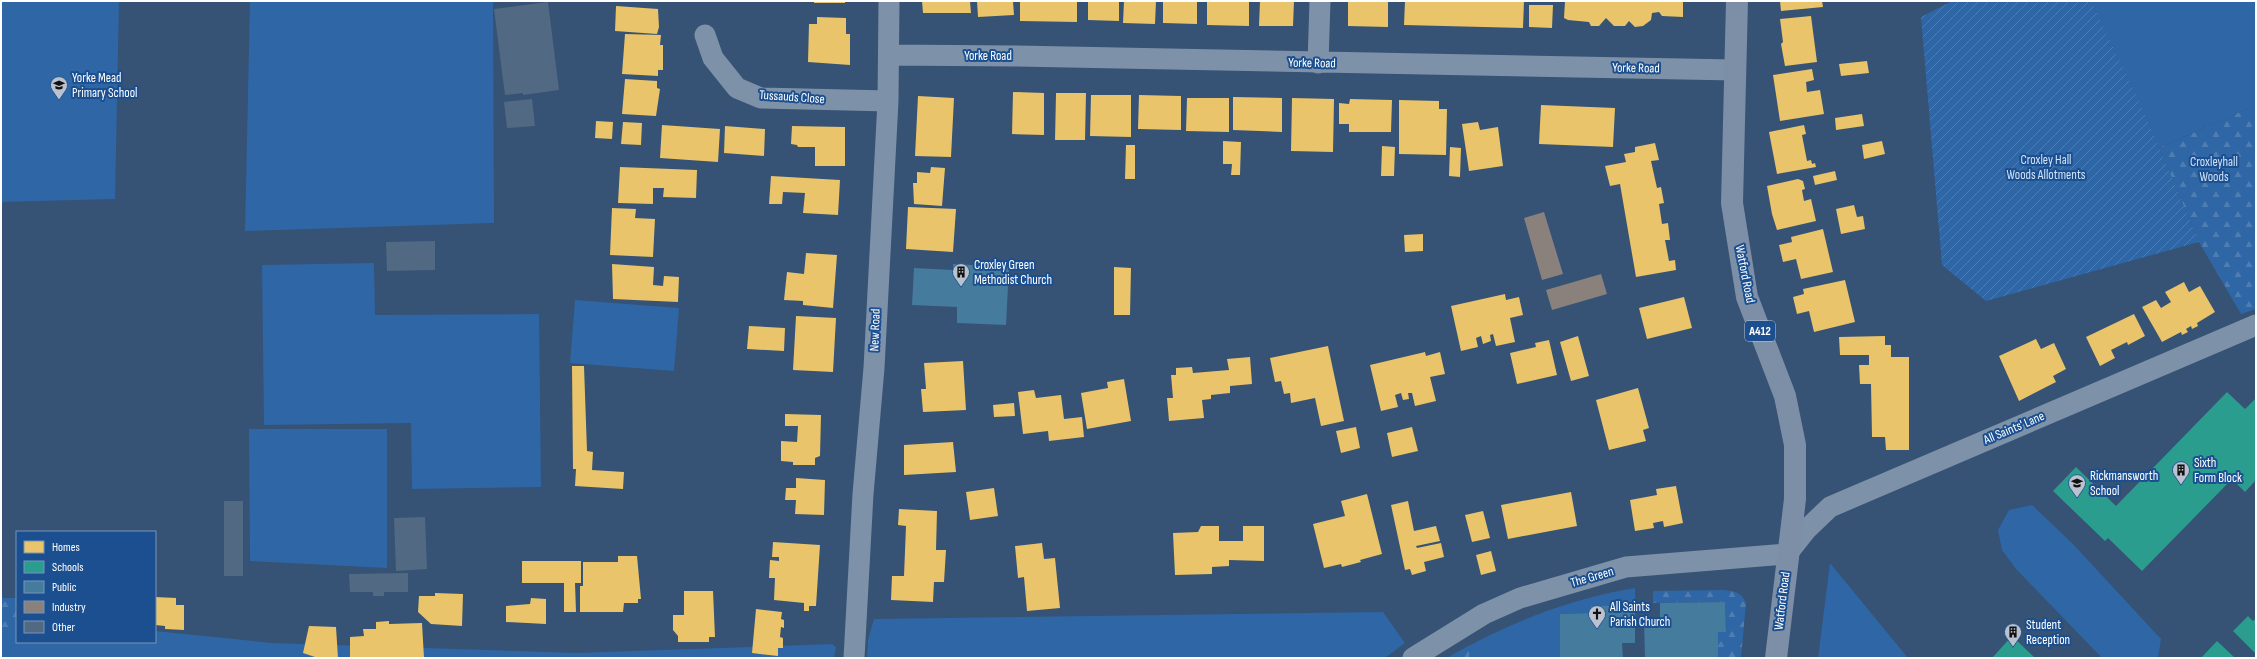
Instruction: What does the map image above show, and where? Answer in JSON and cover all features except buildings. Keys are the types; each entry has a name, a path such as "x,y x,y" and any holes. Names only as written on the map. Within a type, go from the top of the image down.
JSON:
{"main road":[{"name":"Watford Road","path":"1737,1 1732,203 1747,297 1786,396 1796,445 1795,499 1776,658"}],"street":[{"name":"New Road","path":"854,658 863,494 874,368 888,101 889,1"},
{"path":"1318,63 1320,1"},
{"name":"Tussauds Close","path":"705,36 713,58 736,88 761,98 888,101"},
{"name":"Yorke Road","path":"889,55 1017,56 1735,70"},
{"name":"All Saints' Lane","path":"1788,554 1806,530 1830,507 2256,325"},
{"name":"The Green","path":"1414,658 1484,614 1520,598 1626,567 1788,554"}],"green space":[{"name":"Yorke Mead Primary School","path":"1,1 119,1 115,199 1,202"},
{"path":"250,1 493,1 494,223 245,231"},
{"name":"Croxley Hall Woods Allotments","path":"1952,1 2091,1 2143,110 2199,242 1986,301 1942,265 1921,17"},
{"path":"2091,1 2256,1 2256,105 2159,148"},
{"name":"Croxleyhall Woods","path":"2256,105 2256,309 2241,314 2199,242 2159,148"},
{"path":"374,263 375,315 539,314 541,487 412,489 411,423 264,425 262,265"},
{"path":"575,300 679,308 674,371 570,363"},
{"path":"249,429 387,429 387,568 250,561"},
{"path":"2032,505 2073,544 2161,639 2158,658 2102,658 2016,569 2002,550 1998,530 2009,510"},
{"path":"1830,563 1908,658 1818,658"},
{"path":"1635,588 1635,605 1591,606 1591,613 1560,614 1560,658 1447,658 1491,634 1538,614 1586,599"},
{"path":"1724,590 1740,594 1746,603 1741,658 1718,658 1718,632 1726,632 1725,602 1653,603 1653,591"},
{"path":"1,598 16,598 16,627 1,627"},
{"path":"1383,612 1405,643 1385,658 867,658 868,640 874,619"},
{"path":"1,627 16,627 16,643 156,643 156,631 272,643 576,653 832,644 836,647 834,658 1,658"},
{"path":"1470,645 1469,658 1447,658"}],"place":[{"name":"Yorke Mead Primary School","path":"59,100"},
{"name":"Croxley Green Methodist Church","path":"961,287"},
{"name":"Sixth Form Block","path":"2181,485"},
{"name":"Rickmansworth School","path":"2077,498"},
{"name":"All Saints Parish Church","path":"1597,629"},
{"name":"Student Reception","path":"2013,647"}]}
